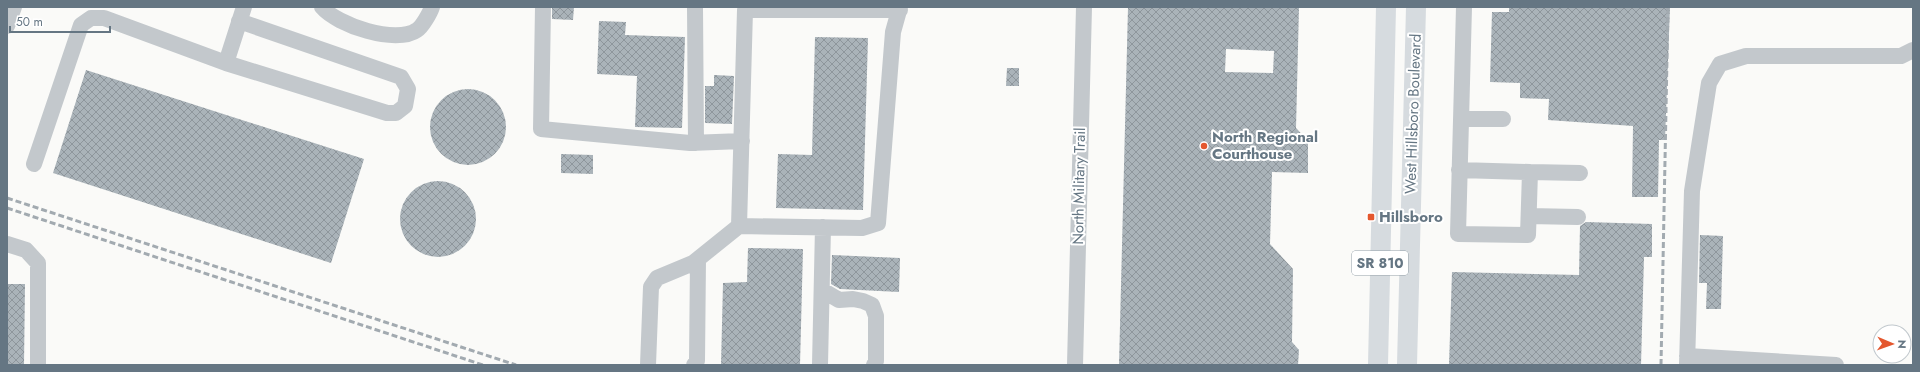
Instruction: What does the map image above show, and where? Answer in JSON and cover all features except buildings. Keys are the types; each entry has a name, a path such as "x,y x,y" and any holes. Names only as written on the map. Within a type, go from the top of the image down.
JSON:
{"main road":[{"name":"West Hillsboro Boulevard","path":"1378,365 1386,7"},
{"name":"West Hillsboro Boulevard","path":"1407,365 1416,7"},
{"path":"1383,161 1394,173 1411,207"}],"street":[{"path":"7,26 14,7"},
{"path":"322,7 327,13 353,26 381,34 399,36 417,30 432,7"},
{"path":"543,7 541,129 696,143 742,141"},
{"path":"695,7 696,143"},
{"name":"North Military Trail","path":"1075,365 1084,7"},
{"path":"1464,7 1458,234 1528,235 1530,172"},
{"path":"648,365 651,287 657,278 698,259 739,226 862,228 878,223 893,32 900,9 745,8 739,226"},
{"path":"34,164 81,25 91,18 104,18 226,64 387,113 396,113 405,106 408,89 401,77 242,14 226,64"},
{"path":"1836,365 1687,360 1692,191 1709,83 1720,64 1746,56 1901,56 1913,50"},
{"path":"1461,119 1503,119"},
{"path":"1460,170 1580,173"},
{"path":"1529,216 1578,217"},
{"path":"820,365 823,227"},
{"path":"7,244 26,250 38,263 38,365"},
{"path":"694,365 697,361 698,259"},
{"path":"822,290 839,300 853,299 872,305 876,316 876,361 874,365"}],"railway":[{"path":"1661,365 1668,7"},
{"path":"7,198 516,365"},
{"path":"7,208 483,365"}],"place":[{"name":"North Regional Courthouse","path":"1204,146"},
{"name":"Hillsboro","path":"1371,217"}]}
